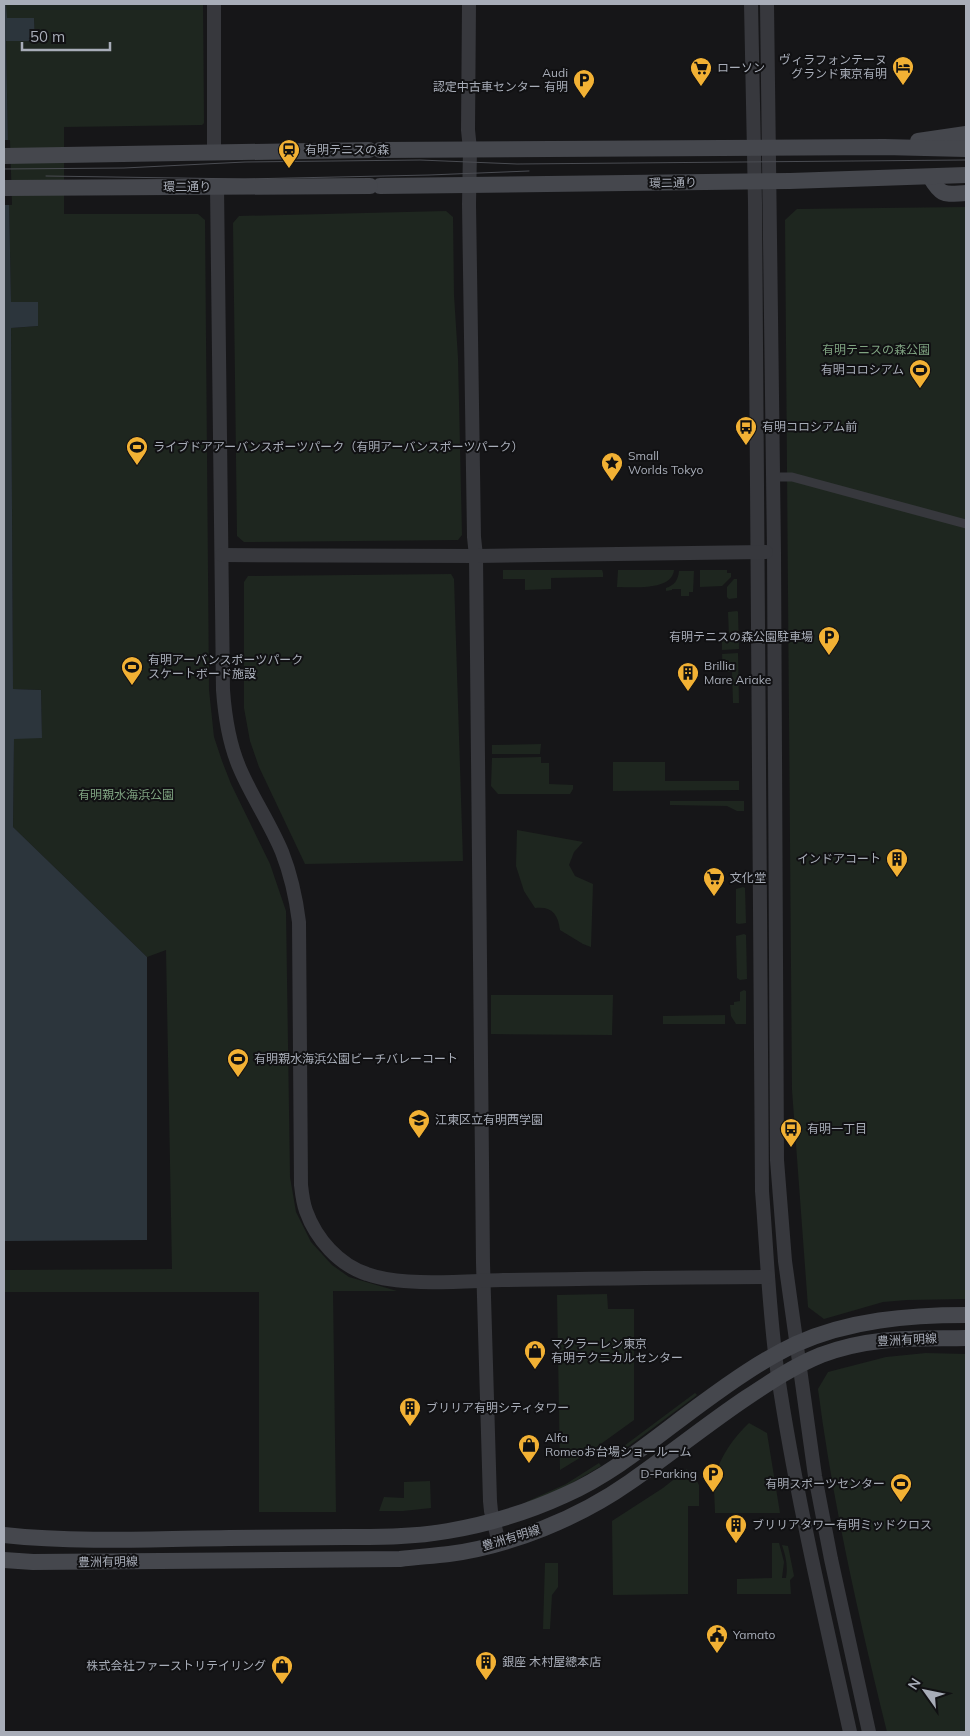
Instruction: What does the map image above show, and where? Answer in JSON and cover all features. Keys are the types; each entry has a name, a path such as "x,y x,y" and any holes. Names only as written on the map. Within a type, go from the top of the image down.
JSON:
{"main road":[{"path":"884,147 966,134"},
{"path":"4,156 470,149 884,147 966,149"},
{"name":"環二通り","path":"4,188 762,182 966,175"},
{"path":"930,177 940,192 945,194 966,193"},
{"name":"豊洲有明線","path":"4,1535 37,1539 108,1540 398,1536 446,1531 493,1522 530,1510 595,1480 626,1460 731,1382 796,1344 827,1333 894,1318 966,1314"},
{"name":"豊洲有明線","path":"4,1560 33,1562 400,1559 450,1554 499,1543 558,1523 592,1506 628,1483 706,1425 799,1365 827,1353 865,1342 892,1339 966,1338"}],"street":[{"path":"214,4 214,153"},
{"path":"468,4 468,130 470,149 474,537 476,556 484,1281 490,1501 499,1543"},
{"path":"752,4 761,148 774,552 773,640 778,1160 785,1261 815,1476 869,1732"},
{"path":"761,148 767,4"},
{"path":"762,182 756,553 762,1191 778,1377 800,1501 850,1732"},
{"path":"217,186 225,718 240,769 281,850 290,873 296,898 299,922 301,1185 305,1210 322,1241 335,1255 350,1266 366,1274 387,1279 410,1281 484,1281 768,1277"},
{"path":"778,477 792,477 966,524"},
{"path":"222,555 476,556 774,552"}],"green space":[{"name":"有明親水海浜公園","path":"6,4 203,4 204,123 202,125 64,127 64,214 198,214 205,220 209,690 214,737 222,761 231,784 270,864 286,911 290,1177 296,1212 311,1242 332,1265 349,1277 397,1291 333,1291 336,1512 259,1512 259,1292 4,1292 4,1270 172,1269 166,950 147,957 13,827 14,738 42,738 41,690 13,689 11,328 38,326 38,302 11,303 6,40 35,41 34,18 6,18"},
{"name":"有明テニスの森公園","path":"966,207 966,1299 883,1302 824,1319 808,1307 792,1090 785,220 797,209"},
{"path":"446,211 453,217 462,535 458,540 244,542 237,536 233,223 239,216"},
{"path":"503,570 602,570 603,577 551,578 551,589 525,590 525,579 503,579"},
{"path":"618,570 674,570 672,577 659,585 617,587"},
{"path":"700,570 727,570 727,573 731,573 731,577 722,586 700,587"},
{"path":"679,571 694,571 693,592 689,592 689,596 681,596 681,589 666,591 666,588 676,582"},
{"path":"451,574 454,579 463,861 305,864 259,767 250,741 244,708 244,582 248,576"},
{"path":"734,579 737,579 737,598 729,599 727,597 727,587"},
{"path":"737,611 739,649 722,650 722,639 729,636 728,612"},
{"path":"738,653 739,703 733,703 732,672 723,672 722,654"},
{"path":"541,744 540,754 492,754 492,745"},
{"path":"541,757 541,763 549,763 549,784 573,785 570,794 498,794 491,786 492,758"},
{"path":"613,762 665,762 665,781 739,781 739,790 613,791"},
{"path":"670,801 744,801 744,811 737,811 727,806 670,805"},
{"path":"517,830 583,842 574,852 569,865 575,876 593,884 591,947 560,930 556,915 546,908 535,908 524,891 516,866"},
{"path":"745,888 746,923 739,924 736,923 736,889"},
{"path":"746,935 747,979 740,980 737,978 736,936"},
{"path":"746,991 746,1024 736,1024 731,1016 730,1005 740,1001 740,992"},
{"path":"491,995 613,995 612,1035 491,1034"},
{"path":"725,1015 725,1024 663,1024 663,1016"},
{"path":"607,1294 608,1309 634,1309 634,1420 591,1451 560,1470 557,1295"},
{"name":"有明スポーツセンター","path":"926,1353 966,1354 966,1732 887,1732 848,1562 831,1476 818,1389 828,1372 886,1357"},
{"path":"695,1393 697,1395 614,1457 612,1455"},
{"path":"749,1423 767,1433 780,1513 715,1513 714,1486 717,1469 728,1447"},
{"path":"599,1463 601,1466 567,1486 527,1504 526,1502 566,1484"},
{"path":"687,1469 688,1472 691,1470 699,1485 699,1506 688,1506 688,1594 613,1595 612,1521 663,1488"},
{"path":"430,1481 431,1508 379,1511 384,1497 404,1498 404,1482"},
{"path":"772,1543 779,1543 784,1562 782,1578 786,1578 787,1569 782,1545 788,1546 794,1576 790,1580 791,1594 737,1594 737,1579 772,1578"},
{"path":"545,1563 558,1563 558,1587 552,1595 550,1629 543,1629"}],"shaded area":[{"path":"4,4 6,4 7,18 34,18 35,41 6,41 11,302 38,302 38,326 11,328 13,689 41,690 42,738 14,739 13,827 147,957 147,1240 4,1241"}],"pier":[{"path":"4,140 10,140 12,205 4,205"}],"tram line":[{"path":"4,169 124,168 245,162 420,160 517,164 966,160"},
{"path":"46,176 245,179 529,171"}],"place":[{"name":"ヴィラフォンテーヌ グランド東京有明","path":"903,86"},
{"name":"ローソン","path":"701,87"},
{"name":"Audi 認定中古車センター 有明","path":"584,99"},
{"name":"有明テニスの森","path":"289,169"},
{"name":"有明コロシアム","path":"920,389"},
{"name":"有明コロシアム前","path":"746,446"},
{"name":"ライブドアアーバンスポーツパーク（有明アーバンスポーツパーク）","path":"137,466"},
{"name":"Small Worlds Tokyo","path":"612,482"},
{"name":"有明テニスの森公園駐車場","path":"829,656"},
{"name":"有明アーバンスポーツパーク スケートボード施設","path":"132,686"},
{"name":"Brillia Mare Ariake","path":"688,692"},
{"name":"インドアコート","path":"897,878"},
{"name":"文化堂","path":"714,897"},
{"name":"有明親水海浜公園ビーチバレーコート","path":"238,1078"},
{"name":"江東区立有明西学園","path":"419,1139"},
{"name":"有明一丁目","path":"791,1148"},
{"name":"マクラーレン東京 有明テクニカルセンター","path":"535,1370"},
{"name":"ブリリア有明シティタワー","path":"410,1427"},
{"name":"Alfa Romeoお台場ショールーム","path":"529,1464"},
{"name":"D-Parking","path":"713,1493"},
{"name":"有明スポーツセンター","path":"901,1503"},
{"name":"ブリリアタワー有明ミッドクロス","path":"736,1544"},
{"name":"Yamato","path":"717,1654"},
{"name":"銀座 木村屋總本店","path":"486,1681"},
{"name":"株式会社ファーストリテイリング","path":"282,1685"}]}
